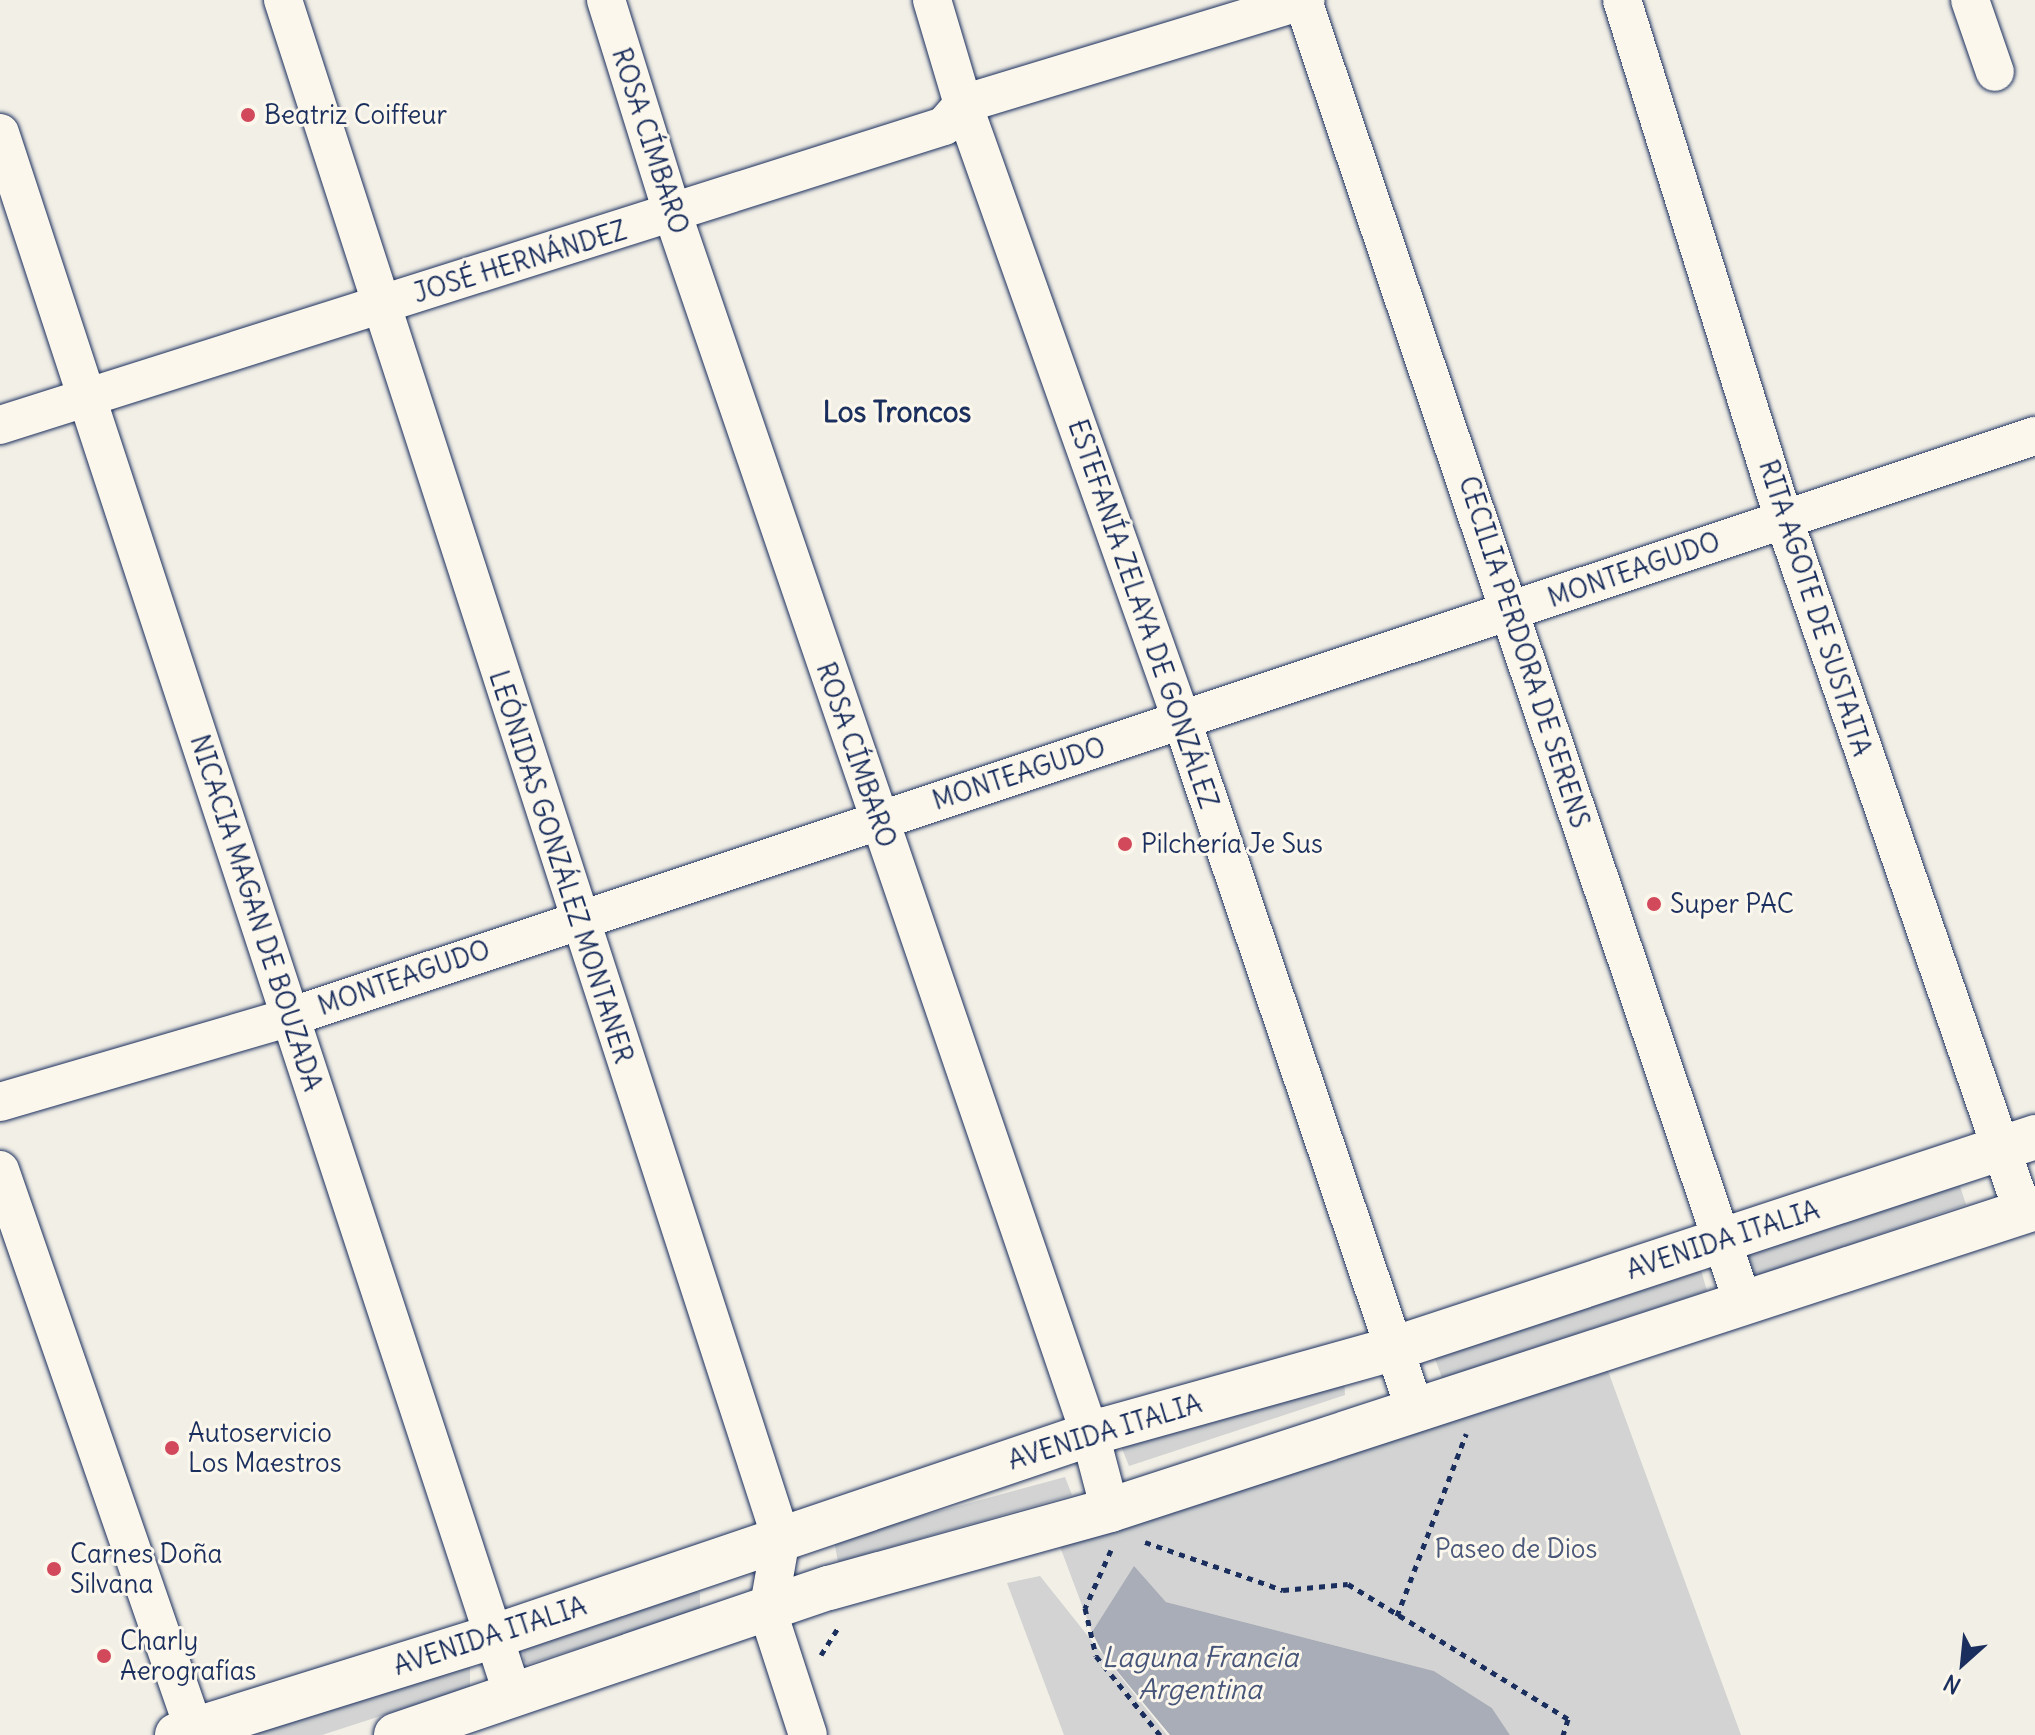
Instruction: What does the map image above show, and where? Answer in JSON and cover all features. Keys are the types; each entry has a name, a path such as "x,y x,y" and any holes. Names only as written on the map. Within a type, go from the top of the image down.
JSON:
{"main road":[{"name":"AVENIDA ITALIA","path":"189,1733 495,1636 1090,1434 1396,1348 2016,1143"},
{"path":"396,1735 512,1692 768,1612 829,1588 1117,1537 1415,1410 2029,1210"}],"street":[{"name":"LEÓNIDAS GONZÁLEZ MONTANER","path":"283,0 577,918 781,1538 768,1612 808,1735"},
{"name":"ROSA CÍMBARO","path":"606,0 673,215 1090,1434 1117,1537"},
{"name":"ESTEFANÍA ZELAYA DE GONZÁLEZ","path":"932,0 963,104 1182,721 1415,1410"},
{"name":"JOSÉ HERNÁNDEZ","path":"0,425 673,215 944,126 963,104 1305,0"},
{"name":"CECILIA PERDORA DE SERENS","path":"1305,0 1512,612 1718,1241 1743,1303"},
{"name":"RITA AGOTE DE SUSTAITA","path":"1622,0 1783,517 2016,1143 2029,1210"},
{"path":"1970,0 1995,72"},
{"name":"NICACIA MAGAN DE BOUZADA","path":"0,133 512,1692"},
{"name":"MONTEAGUDO","path":"0,1102 290,1017 577,918 1512,612 1783,517 2035,436"},
{"path":"0,1170 189,1733"}],"path":[{"path":"1397,1616 1467,1433"},
{"path":"1160,1735 1096,1656 1085,1608 1117,1537 1283,1590 1348,1584 1568,1719 1563,1735"},
{"path":"817,1662 839,1626"}],"green space":[{"path":"1957,1178 1966,1204 1753,1278 1744,1251"},
{"path":"1701,1270 1707,1291 1442,1378 1433,1353"},
{"name":"Paseo de Dios","path":"1604,1360 1741,1735 1510,1735 1492,1708 1434,1671 1166,1602 1134,1567 1092,1632 1059,1544"},
{"path":"1344,1376 1345,1395 1129,1466 1121,1446"},
{"path":"1065,1477 1072,1495 838,1562 834,1540"},
{"path":"1040,1576 1167,1735 1064,1735 1007,1583"},
{"path":"692,1590 700,1593 700,1610 528,1664 524,1661 523,1646"},
{"path":"460,1665 470,1667 470,1687 322,1735 251,1735"}],"water":[{"name":"Laguna Francia Argentina","path":"1134,1566 1166,1602 1434,1671 1492,1708 1510,1735 1170,1735 1103,1654 1092,1632"}],"place":[{"name":"Beatriz Coiffeur","path":"248,115"},
{"name":"Pilchería Je Sus","path":"1125,844"},
{"name":"Super PAC","path":"1654,904"},
{"name":"Autoservicio Los Maestros","path":"172,1448"},
{"name":"Carnes Doña Silvana","path":"54,1569"},
{"name":"Charly Aerografías","path":"104,1656"}],"district":[{"name":"Los Troncos","path":"897,412"}]}
